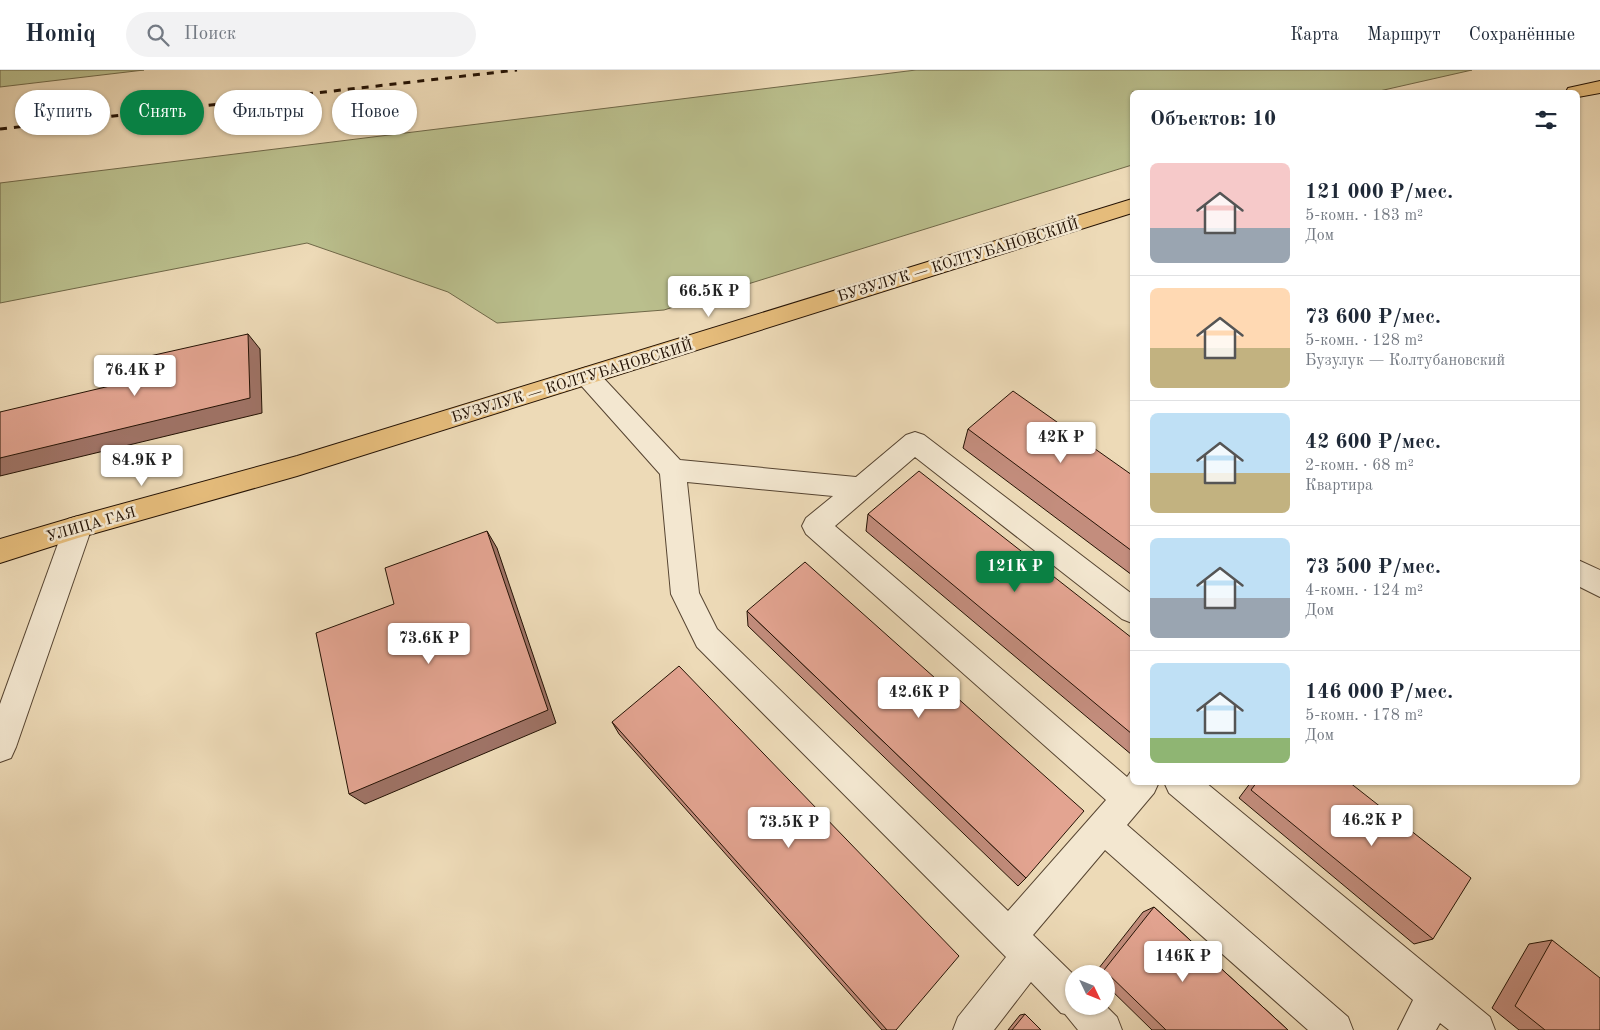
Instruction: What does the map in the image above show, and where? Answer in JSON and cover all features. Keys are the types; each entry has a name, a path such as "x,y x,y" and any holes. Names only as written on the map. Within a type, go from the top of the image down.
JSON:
{"main road":[{"path":"1580,91 1600,88"},
{"name":"БУЗУЛУК — КОЛТУБАНОВСКИЙ","path":"297,466 1130,207"},
{"name":"УЛИЦА ГАЯ","path":"0,551 78,526 297,466"}],"lane":[{"path":"587,376 673,470 685,594 707,638 1065,991"},
{"path":"971,1030 1019,946 1104,827 1135,791 816,526 915,442 1130,608"},
{"path":"673,470 861,488"},
{"path":"0,747 78,526"},
{"path":"1580,573 1600,585"},
{"path":"1184,785 1477,1030"},
{"path":"1104,827 1335,1030"},
{"path":"1416,1030 1436,995"},
{"path":"1089,1015 1104,1030"}],"green space":[{"path":"0,70 144,70 0,87"},
{"path":"916,70 1472,70 1384,90 1130,90 1130,166 664,310 497,323 448,292 307,243 0,303 0,183 389,135 417,135 417,132"}],"building":[{"path":"248,334 250,398 0,458 0,412 131,381 132,360"},
{"path":"1013,391 1130,474 1130,550 968,429"},
{"path":"919,471 1130,636 1130,732 868,514"},
{"path":"487,531 548,710 349,794 316,633 394,604 385,568"},
{"path":"805,562 1084,811 1026,878 747,611"},
{"path":"679,666 959,956 896,1030 887,1030 612,722"},
{"path":"1255,785 1353,785 1471,878 1433,939 1251,790"},
{"path":"1154,907 1288,1030 1166,1030 1115,981 1115,965 1108,965"},
{"path":"1552,940 1600,978 1600,1030 1545,1030 1515,1006"},
{"path":"1025,1014 1041,1030 1012,1030"}],"railway":[{"path":"0,129 517,70"}]}
